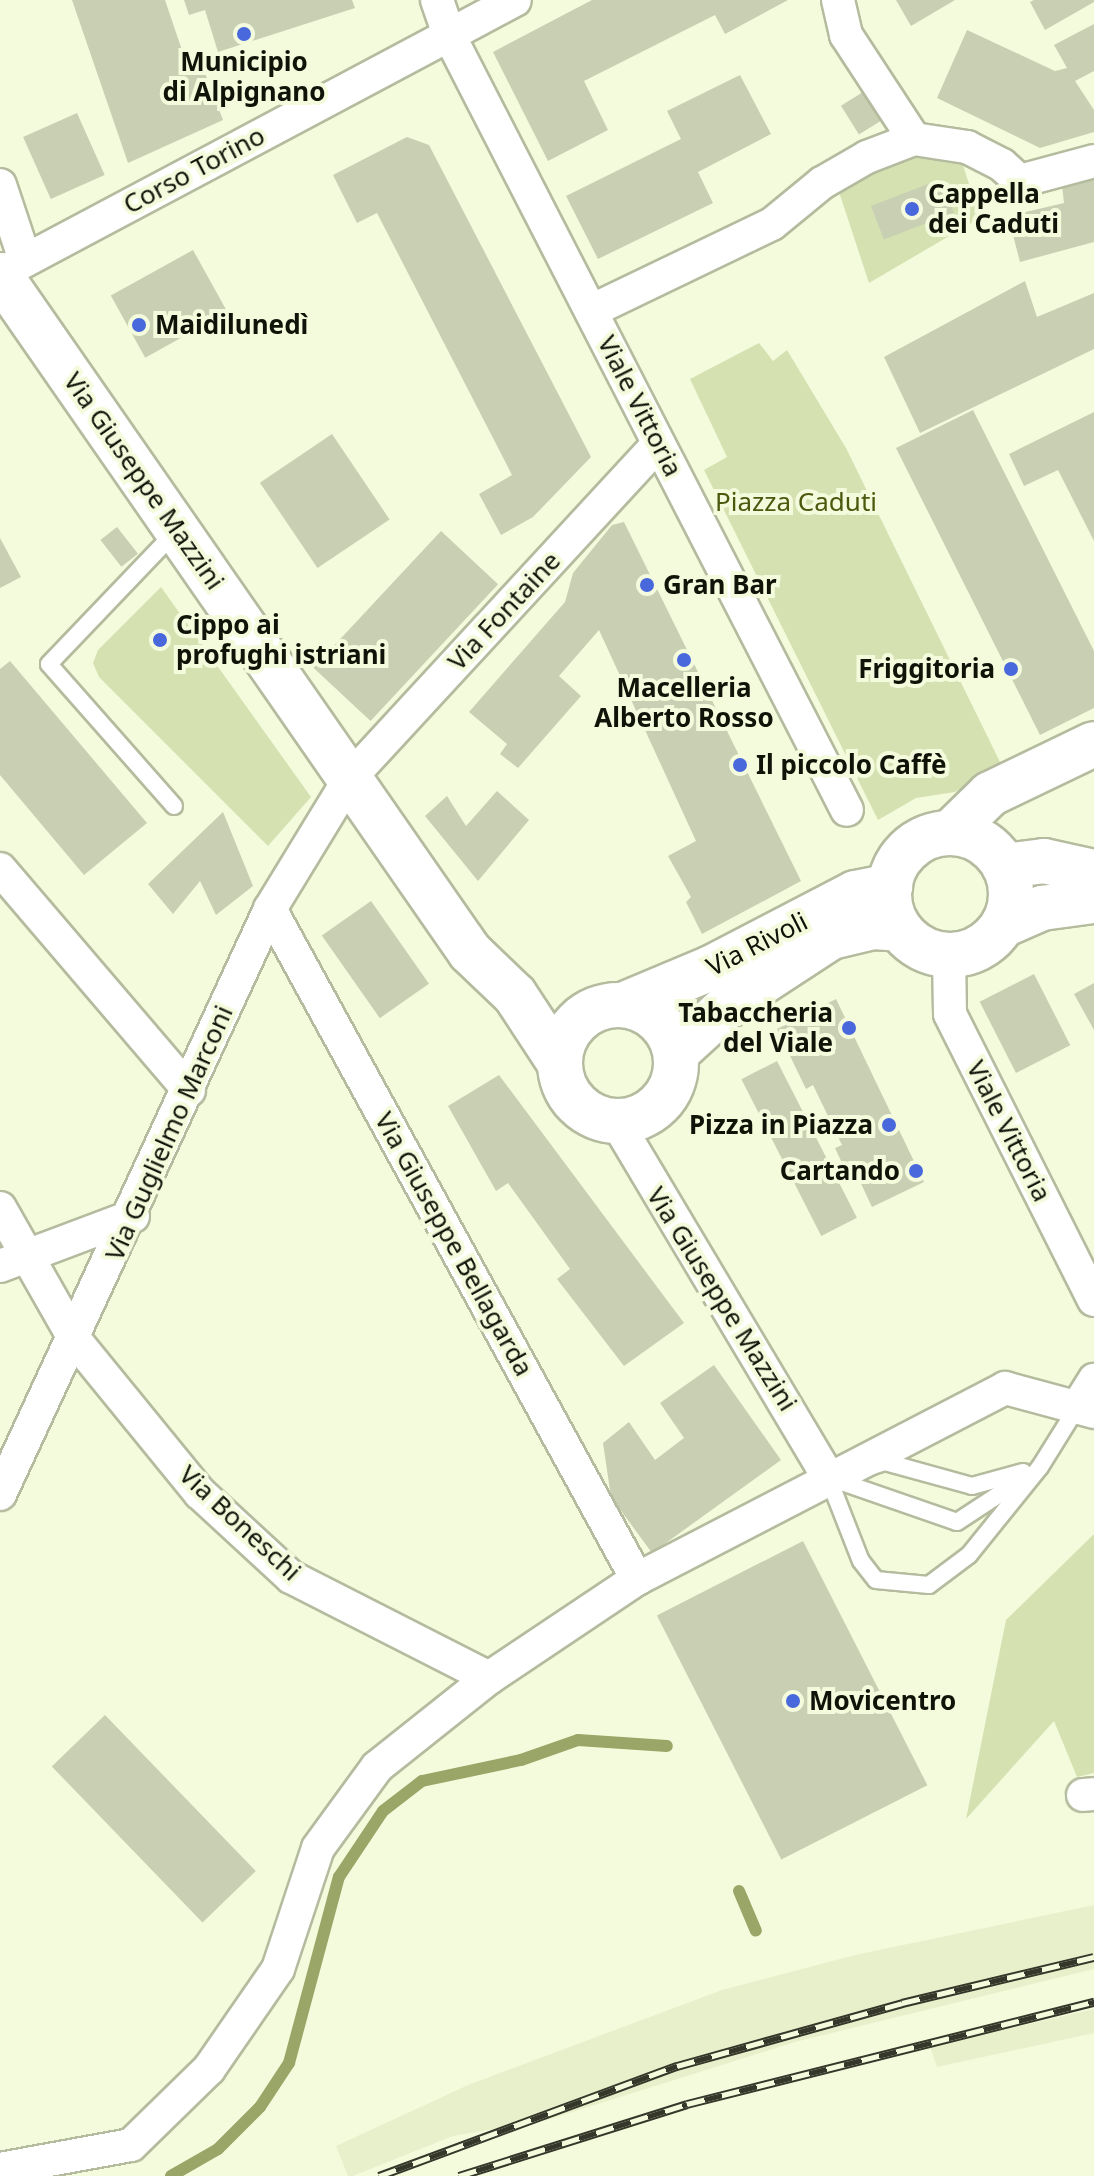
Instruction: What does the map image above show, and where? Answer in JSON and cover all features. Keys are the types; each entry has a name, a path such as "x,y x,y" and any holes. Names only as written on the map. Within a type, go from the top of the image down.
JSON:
{"street":[{"name":"Viale Vittoria","path":"437,0 449,35 847,810"},
{"name":"Corso Torino","path":"8,269 515,0"},
{"path":"838,0 846,35 914,139"},
{"path":"591,311 772,224 822,183 867,157 914,139 967,147 1002,165 1020,181 1094,161"},
{"path":"0,185 8,269"},
{"name":"Via Giuseppe Mazzini","path":"8,269 177,530 470,952 515,995 559,1062"},
{"name":"Via Fontaine","path":"350,778 658,444"},
{"path":"979,847 1048,767 1094,744"},
{"name":"Via Guglielmo Marconi","path":"0,1494 133,1216 270,909 350,778"},
{"path":"1094,872 933,836 907,852 890,886 900,929 925,950 949,956 976,950 1003,925 1042,908 1094,901"},
{"path":"979,847 1011,894 1003,925"},
{"path":"0,869 189,1090"},
{"name":"Via Rivoli","path":"605,1009 711,968 855,893 890,886"},
{"name":"Via Giuseppe Bellagarda","path":"270,909 637,1579"},
{"name":"Via Rivoli","path":"676,1053 744,993 831,937 873,927 900,929"},
{"name":"Viale Vittoria","path":"949,956 950,1014 1094,1300"},
{"name":"Via Giuseppe Mazzini","path":"515,995 605,1009"},
{"path":"605,1009 655,1017 676,1053 671,1089 657,1106 638,1118 616,1121 579,1107 568,1093 559,1062 571,1027 605,1009"},
{"name":"Via Giuseppe Mazzini","path":"616,1121 828,1477"},
{"name":"Via Boneschi","path":"0,1208 30,1255 75,1340 200,1493 291,1577 489,1678"},
{"path":"0,1266 133,1216"},
{"path":"0,2169 131,2145 209,2069 278,1969 318,1848 377,1767 489,1678 637,1579 828,1477 1005,1388 1089,1399"}],"lane":[{"path":"174,806 49,664 177,530"},
{"path":"828,1477 861,1561 876,1580 929,1585 969,1555 1040,1467 1089,1399"},
{"path":"828,1477 885,1462 972,1486 1040,1467"},
{"path":"828,1477 957,1522 1040,1467"}],"shaded area":[{"path":"1094,1905 1094,1969 795,2042 547,2120 453,2136 353,2176 348,2176 336,2146 468,2085 722,1990 855,1955"},
{"path":"1094,2009 1094,2033 937,2067 930,2047"}],"green space":[{"path":"912,155 960,156 980,218 869,283 839,192 855,177"},
{"name":"Piazza Caduti","path":"759,343 773,361 787,350 846,448 1001,764 955,792 916,798 878,820 704,470 727,457 690,379"},
{"path":"161,587 311,797 268,846 99,677 93,663 98,650"},
{"path":"1094,1534 1094,1773 1077,1777 1054,1721 966,1819 1006,1620"}],"building":[{"path":"72,0 165,0 187,65 200,60 223,120 128,163"},
{"name":"Municipio di Alpignano","path":"184,0 352,0 355,8 218,52 205,10 189,15"},
{"path":"592,0 788,0 725,34 715,15 584,81 608,130 548,161 493,52"},
{"path":"896,0 955,0 911,26"},
{"path":"1030,2 1094,2 1045,30"},
{"path":"1094,24 1094,71 1075,81 1094,110 1094,132 1040,148 937,98 967,30 1055,71 1067,68 1054,45"},
{"path":"740,75 771,134 698,172 713,203 598,259 566,196 681,139 667,111"},
{"path":"863,92 881,121 859,135 841,106"},
{"path":"77,113 105,175 51,199 23,137"},
{"path":"407,137 429,145 591,457 533,517 501,535 479,494 512,475 377,213 357,223 333,175"},
{"path":"1094,177 1094,242 1020,262 1008,216 1064,203 1062,185"},
{"name":"Cappella dei Caduti","path":"941,179 954,213 884,239 871,206"},
{"path":"193,250 227,312 145,358 111,296"},
{"path":"1025,281 1037,317 1094,293 1094,349 920,433 884,357"},
{"path":"973,410 1094,651 1094,708 1040,735 896,448"},
{"path":"1094,412 1094,541 1058,470 1024,486 1009,454"},
{"path":"332,434 390,519 317,568 260,483"},
{"path":"624,522 801,881 702,934 686,902 691,897 668,856 696,841 599,630 559,676 581,696 518,768 500,754 507,744 469,712 565,602 573,573 612,525"},
{"path":"117,527 138,554 121,567 100,540"},
{"path":"441,531 498,584 371,721 313,668"},
{"path":"0,538 21,577 0,588"},
{"path":"10,661 147,823 84,875 0,775 0,669"},
{"path":"497,791 529,820 478,881 425,816 447,796 466,826"},
{"path":"223,812 253,886 216,915 200,881 173,914 148,884"},
{"path":"371,901 429,984 380,1018 322,935"},
{"path":"1034,974 1070,1045 1016,1073 980,1002"},
{"path":"1094,983 1094,1030 1074,994"},
{"path":"836,999 924,1182 872,1207 856,1173 848,1176 835,1148 842,1145 813,1085 806,1089 777,1029"},
{"path":"777,1061 857,1218 821,1236 741,1079"},
{"path":"499,1075 684,1323 624,1366 557,1279 570,1269 508,1183 496,1191 448,1106"},
{"path":"714,1365 781,1460 652,1553 611,1497 603,1443 629,1422 655,1460 684,1438 660,1403"},
{"name":"Movicentro","path":"803,1541 927,1785 781,1860 657,1615"},
{"path":"105,1715 256,1871 203,1923 52,1766"}],"waterway":[{"path":"171,2176 218,2149 260,2107 289,2063 339,1877 383,1811 422,1781 521,1760 578,1740 667,1746"},
{"path":"739,1891 756,1931"}],"railway":[{"path":"379,2176 677,2066 902,2003 1094,1957"},
{"path":"459,2176 687,2104 1094,2002"}],"place":[{"name":"Municipio di Alpignano","path":"244,34"},
{"name":"Cappella dei Caduti","path":"912,209"},
{"name":"Maidilunedì","path":"139,325"},
{"name":"Gran Bar","path":"647,585"},
{"name":"Cippo ai profughi istriani","path":"160,640"},
{"name":"Macelleria Alberto Rosso","path":"684,660"},
{"name":"Friggitoria","path":"1011,669"},
{"name":"Il piccolo Caffè","path":"740,765"},
{"name":"Tabaccheria del Viale","path":"849,1028"},
{"name":"Pizza in Piazza","path":"889,1125"},
{"name":"Cartando","path":"916,1171"},
{"name":"Movicentro","path":"793,1701"}]}
